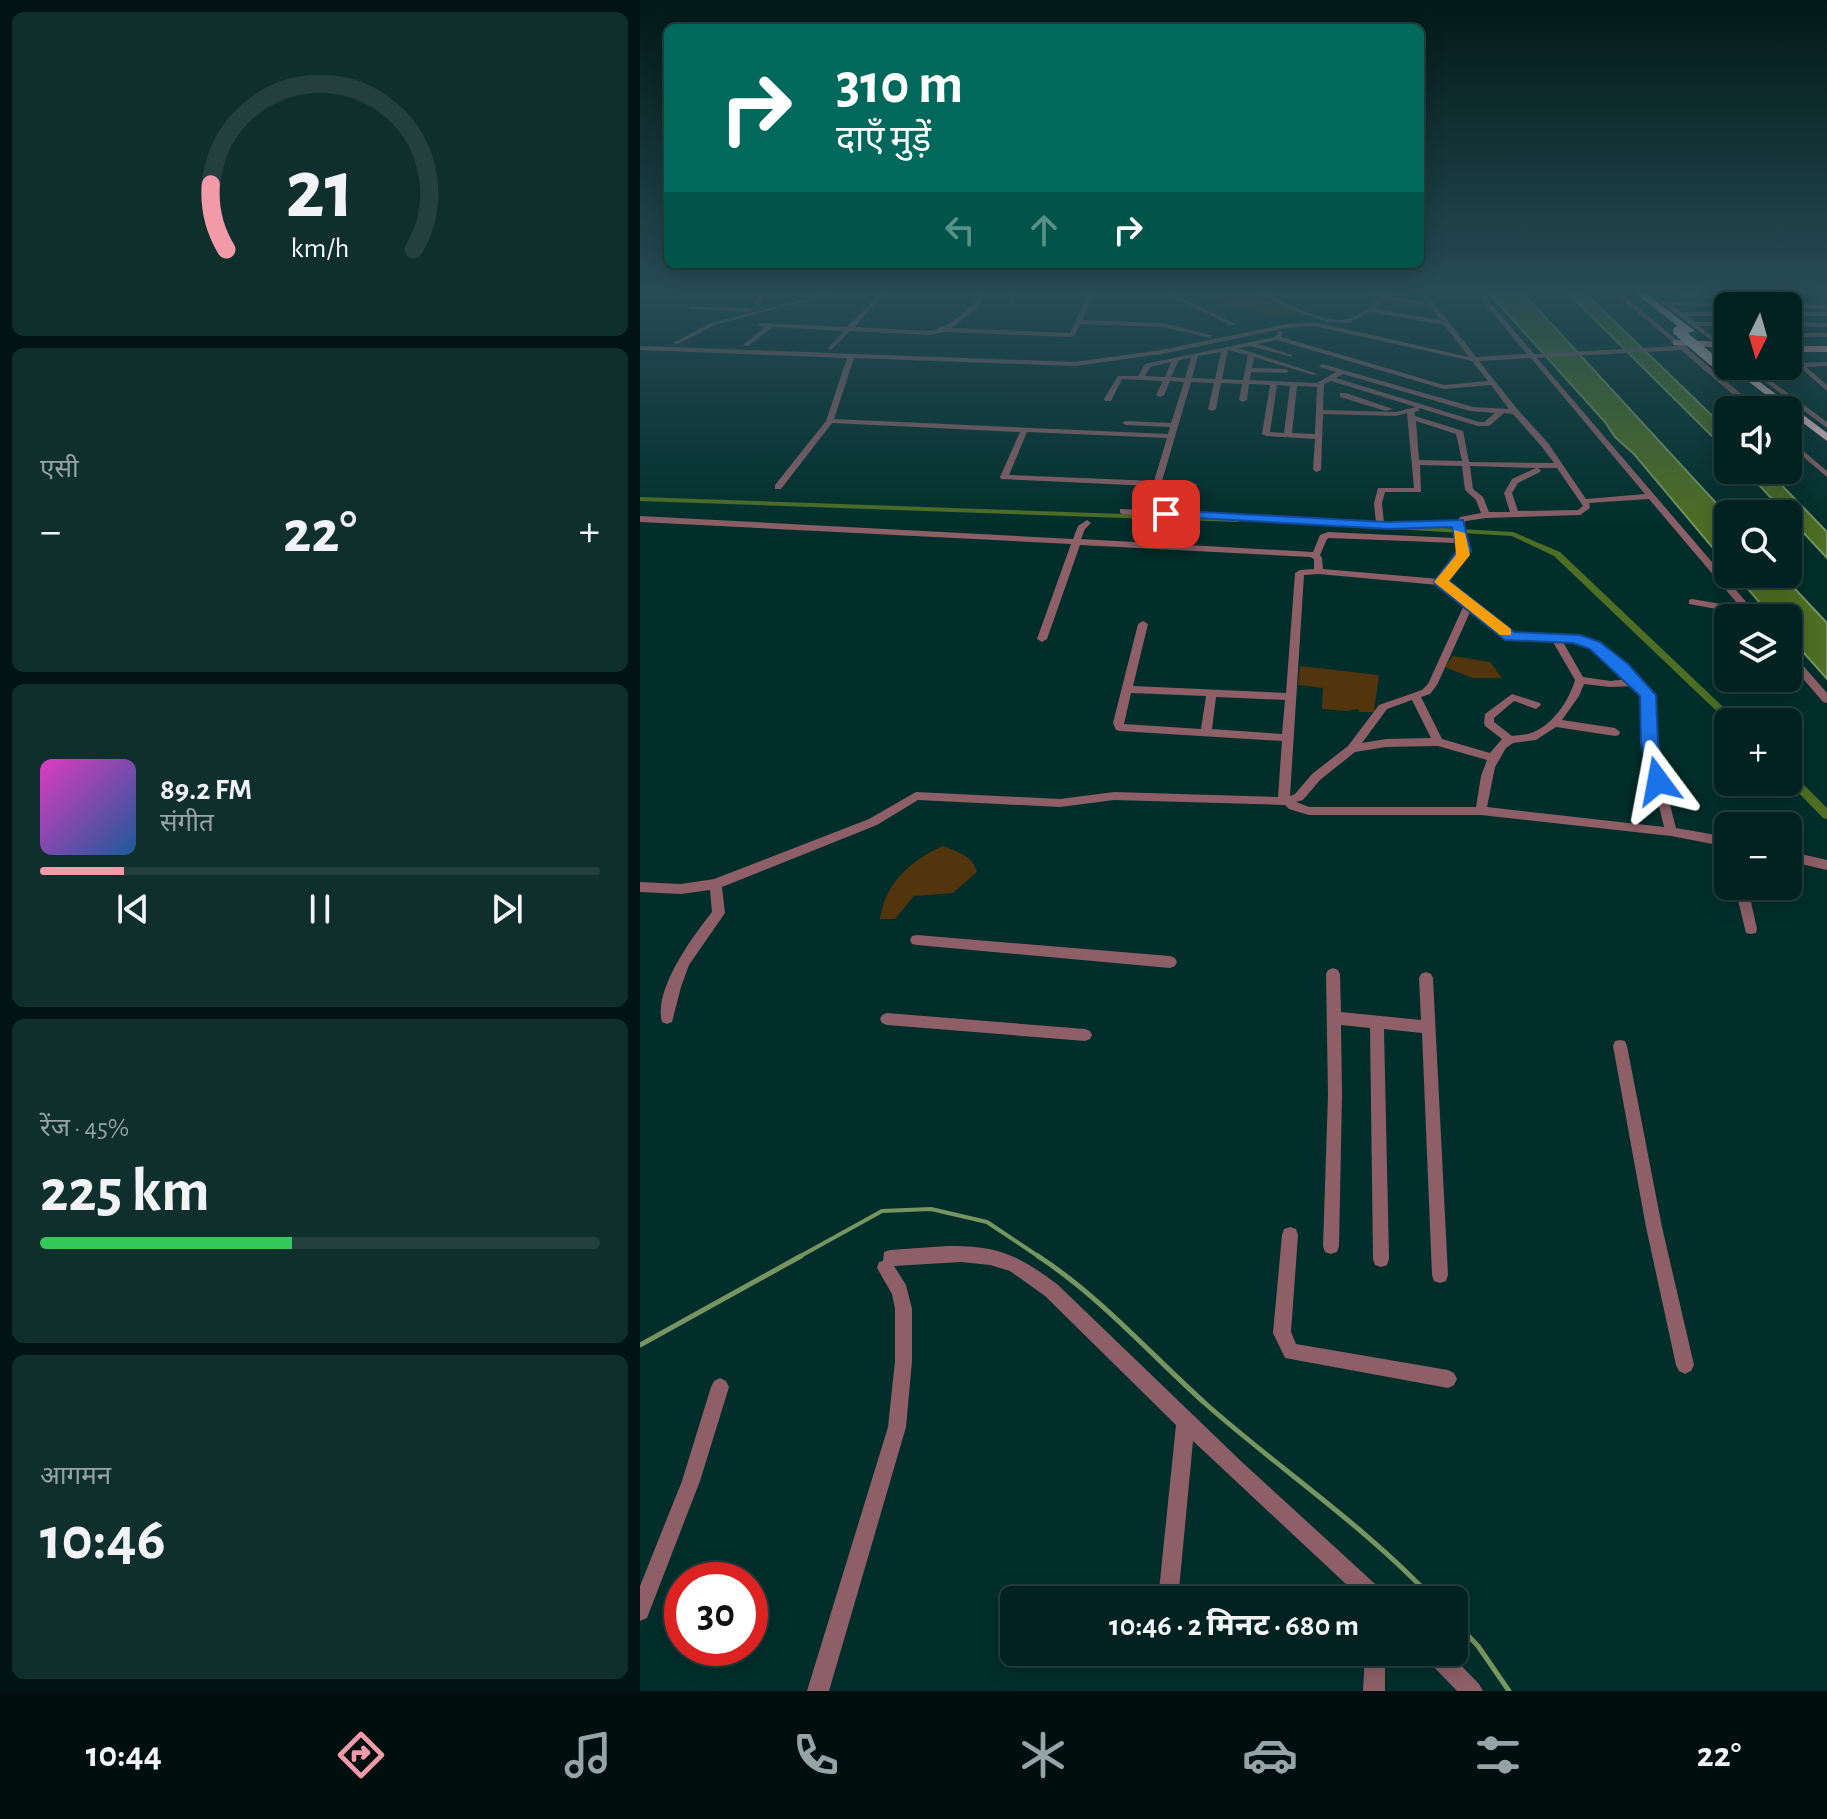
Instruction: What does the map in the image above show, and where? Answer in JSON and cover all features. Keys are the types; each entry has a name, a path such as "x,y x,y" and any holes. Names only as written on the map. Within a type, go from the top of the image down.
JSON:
{"highway":[{"path":"1749,380 1764,396"},
{"path":"1757,380 1827,438"},
{"path":"1802,430 1827,449"}],"street":[{"path":"778,487 830,421 846,372"},
{"path":"1140,378 1143,372"},
{"path":"1160,395 1170,372"},
{"path":"1151,513 1190,372"},
{"path":"1212,409 1222,372"},
{"path":"1243,400 1249,372"},
{"path":"1308,372 1315,374"},
{"path":"1108,399 1117,378 1321,385 1342,372"},
{"path":"1346,372 1478,410 1515,412"},
{"path":"1393,372 1444,387 1492,383"},
{"path":"1441,582 1463,555 1459,531 1467,517 1586,510 1586,501 1483,372"},
{"path":"1550,372 1743,604"},
{"path":"1714,372 1740,396"},
{"path":"1808,372 1827,389"},
{"path":"1333,379 1482,425 1502,411"},
{"path":"1766,380 1827,426"},
{"path":"1274,384 1265,432 1319,437"},
{"path":"1288,435 1294,384"},
{"path":"1317,470 1321,385"},
{"path":"1321,412 1409,414 1444,387"},
{"path":"1343,395 1460,433 1469,490 1480,499 1486,515"},
{"path":"1380,525 1379,491 1418,490 1409,414"},
{"path":"830,421 1171,436"},
{"path":"1126,423 1175,425"},
{"path":"1024,430 1004,477 1193,485"},
{"path":"1802,453 1827,475"},
{"path":"1416,462 1557,466"},
{"path":"1515,514 1508,493 1515,481 1528,472 1557,466"},
{"path":"1586,501 1651,496"},
{"path":"1123,511 1459,531"},
{"path":"640,519 1316,555"},
{"path":"1042,639 1081,528 1087,523"},
{"path":"1319,571 1316,555 1323,537 1328,535 1459,531"},
{"path":"1671,832 1649,743 1648,695 1638,682 1595,645 1574,638 1514,638 1441,582 1319,571 1298,575 1282,792 1286,801 1300,809 1320,812 1481,811 1714,840"},
{"path":"1692,602 1714,606"},
{"path":"640,887 681,889 715,884 860,828 916,796 1060,803 1114,796 1286,801 1299,797 1316,777 1352,749 1383,707 1392,701 1416,697 1432,685 1469,605"},
{"path":"1143,624 1118,723 1120,727 1288,738"},
{"path":"1481,811 1493,758 1510,740 1533,737 1555,723 1578,689 1580,680 1556,639"},
{"path":"1802,671 1827,700"},
{"path":"1580,680 1610,684 1638,682"},
{"path":"1127,689 1291,697"},
{"path":"1206,734 1211,694"},
{"path":"1416,697 1438,742"},
{"path":"1510,740 1489,723 1489,717 1512,697 1536,705"},
{"path":"1555,723 1615,732"},
{"path":"1352,749 1386,743 1438,742 1493,758"},
{"path":"1802,859 1827,865"},
{"path":"667,1018 673,983 681,963 719,913 715,884"},
{"path":"1744,900 1751,929"},
{"path":"917,940 1101,953 1170,962"},
{"path":"1331,1246 1333,974"},
{"path":"1426,978 1440,1275"},
{"path":"1334,1018 1428,1027"},
{"path":"887,1019 1085,1035"},
{"path":"1377,1022 1381,1093 1381,1259"},
{"path":"1620,1046 1654,1227 1685,1365"},
{"path":"1290,1235 1282,1333 1291,1352 1448,1379"},
{"path":"818,1691 897,1427 903,1309 887,1263 976,1255 1005,1260 1025,1271 1051,1290 1362,1586"},
{"path":"640,1611 691,1481 720,1387"},
{"path":"1169,1586 1186,1421"},
{"path":"1374,1691 1375,1666"},
{"path":"1447,1666 1472,1691"}],"shaded area":[{"path":"1560,372 1596,372 1714,501 1714,549 1634,454 1615,437"},
{"path":"1647,372 1667,372 1714,417 1714,438"},
{"path":"1758,484 1781,484 1796,500 1773,500"},
{"path":"1802,506 1827,532 1827,558 1802,531"},
{"path":"1747,588 1794,588 1827,623 1827,679 1802,651 1802,604 1761,604"},
{"path":"1453,656 1490,662 1502,678 1472,678 1445,667"},
{"path":"1300,666 1379,675 1374,712 1322,709 1323,688 1298,685"},
{"path":"943,846 968,858 977,872 953,893 914,896 895,919 880,919 887,894 901,874 920,858"}],"waterway":[{"path":"640,499 1237,520"},
{"path":"1394,527 1513,534 1557,554 1719,708"},
{"path":"1802,790 1827,815"},
{"path":"797,1258 882,1211 931,1209 987,1222 1038,1256"},
{"path":"640,1345 801,1256"},
{"path":"1038,1256 1105,1308 1207,1405 1352,1524 1421,1586"},
{"path":"1468,1636 1509,1691"}],"slow traffic":[{"path":"1458,533 1463,555 1441,582 1505,632"}],"route":[{"path":"1166,514 1388,526 1458,523 1463,555 1441,582 1514,638 1574,638 1589,642 1622,667 1648,695 1649,743 1658,781"}]}
